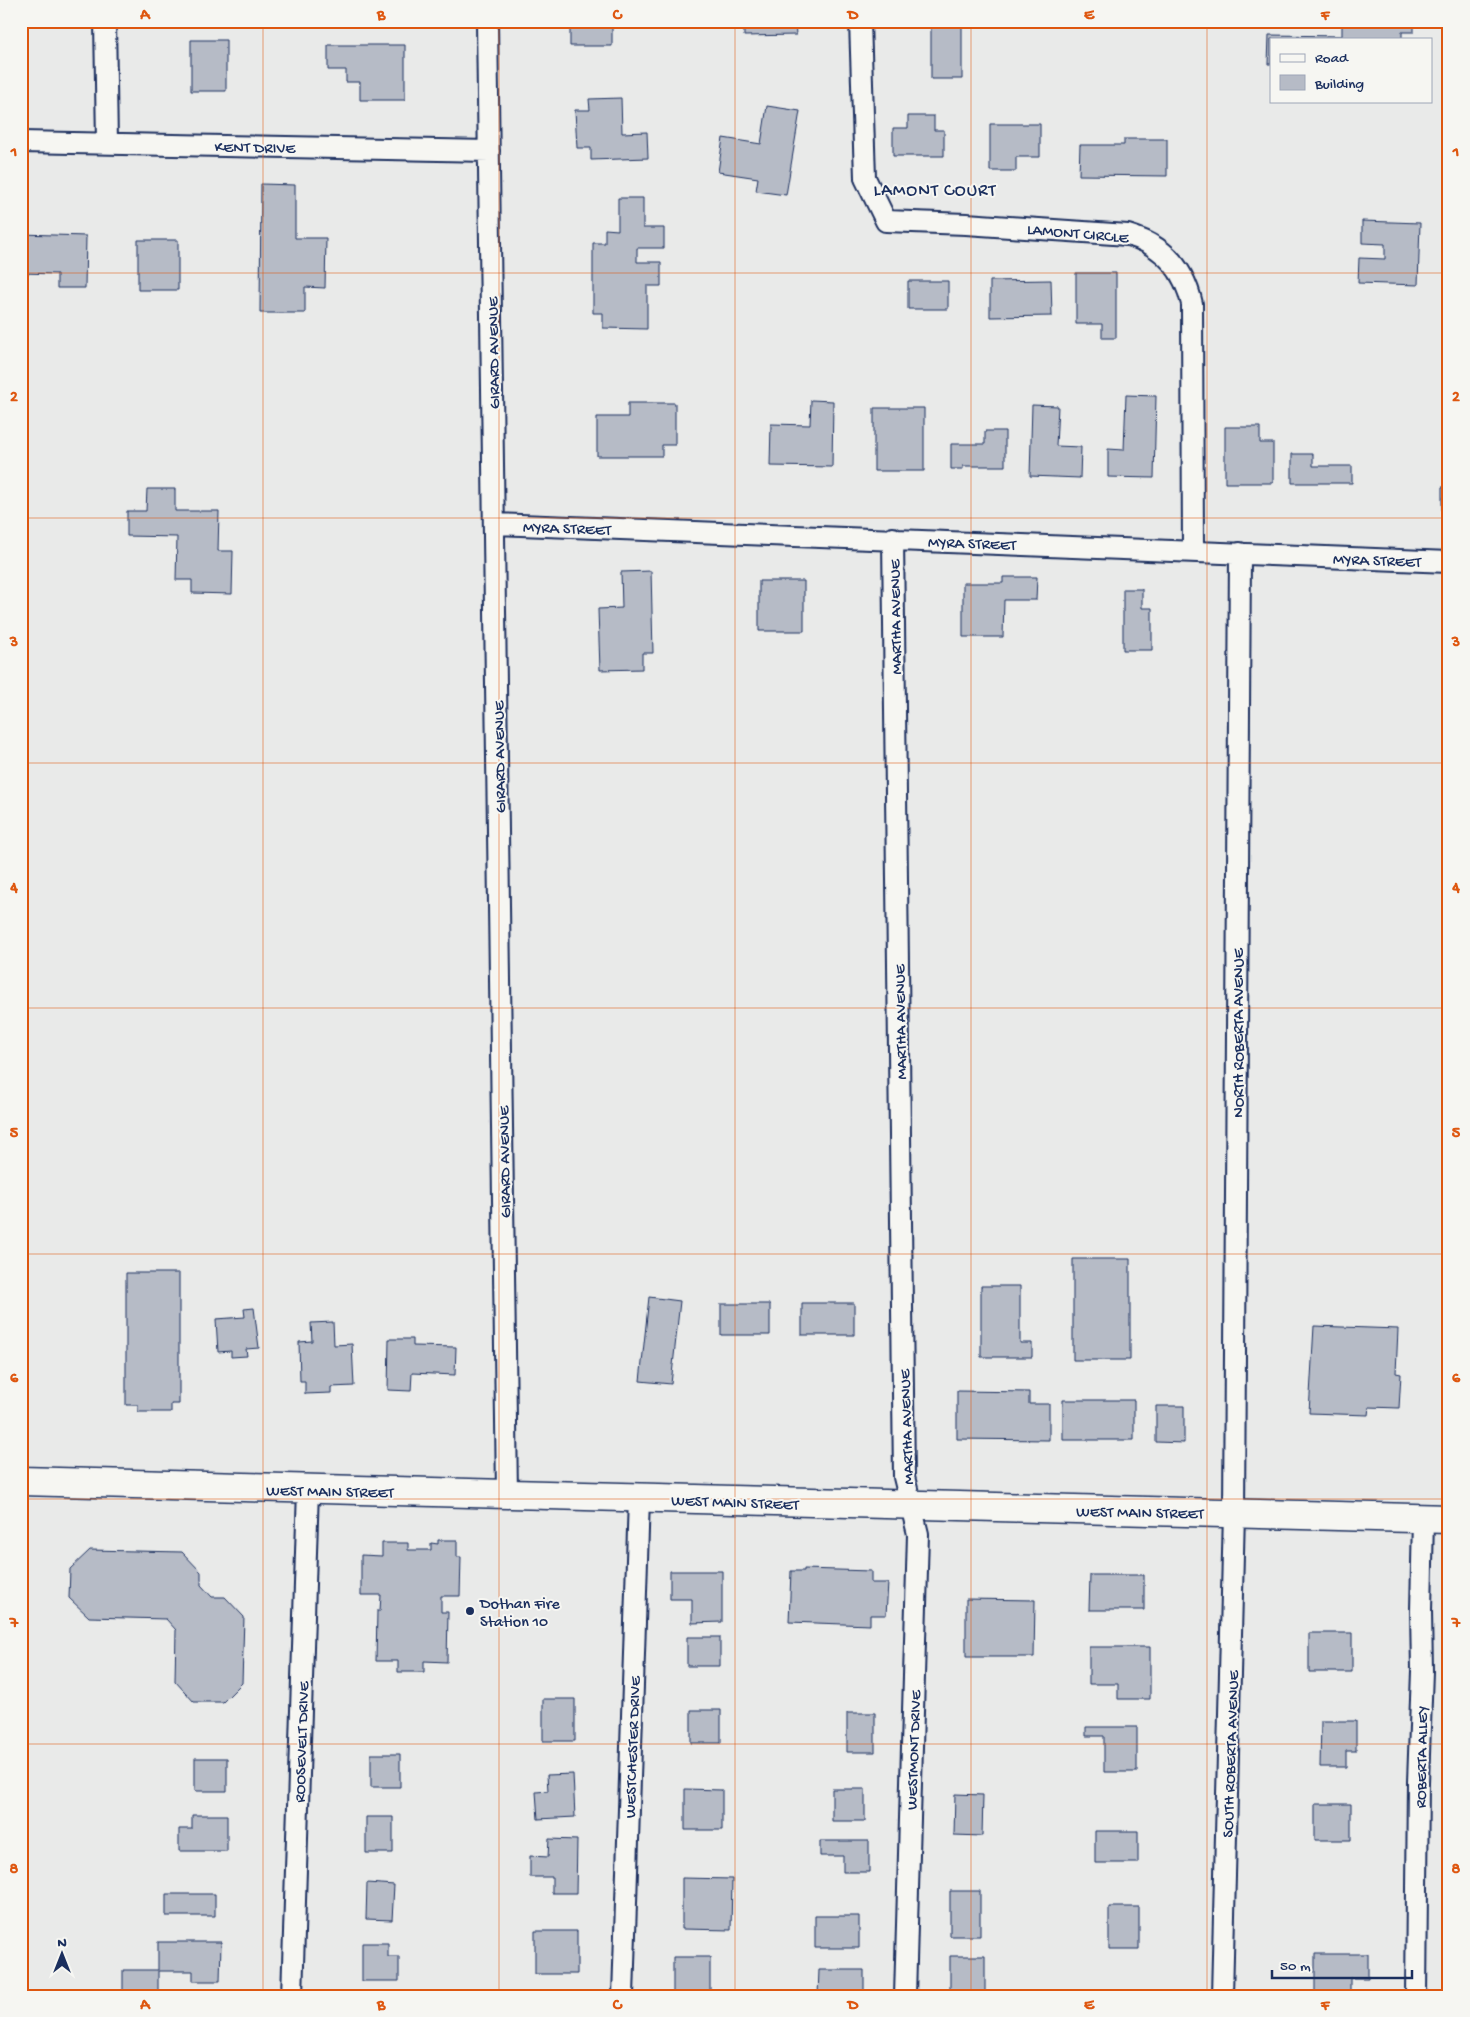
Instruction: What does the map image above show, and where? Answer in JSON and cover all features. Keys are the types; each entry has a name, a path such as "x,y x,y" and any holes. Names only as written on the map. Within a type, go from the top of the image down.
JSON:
{"main road":[{"name":"WEST MAIN STREET","path":"21,1482 1436,1518"}],"street":[{"path":"106,21 107,143"},
{"name":"GIRARD AVENUE","path":"487,21 507,1494"},
{"name":"LAMONT CIRCLE","path":"860,21 865,178 886,221 966,224 1128,235 1140,238 1161,250 1178,268 1185,279 1192,304 1193,551"},
{"name":"KENT DRIVE","path":"21,142 489,151"},
{"name":"MYRA STREET","path":"495,524 893,538 1449,562"},
{"name":"MARTHA AVENUE","path":"893,538 904,1477 911,1505"},
{"name":"NORTH ROBERTA AVENUE","path":"1234,1513 1240,553"},
{"name":"ROOSEVELT DRIVE","path":"292,1996 308,1489"},
{"name":"WESTCHESTER DRIVE","path":"623,1996 639,1498"},
{"name":"WESTMONT DRIVE","path":"905,1996 918,1534 911,1505"},
{"name":"SOUTH ROBERTA AVENUE","path":"1222,1996 1234,1513"},
{"name":"ROBERTA ALLEY","path":"1416,1996 1418,1782 1422,1672 1421,1611 1436,1518"}],"building":[{"path":"570,21 612,21 612,46 570,46"},
{"path":"744,21 795,21 796,35 744,36"},
{"path":"1342,21 1414,21 1414,32 1402,32 1402,38 1270,38 1270,64 1268,64 1269,35 1342,36"},
{"path":"931,25 962,25 962,79 931,79"},
{"path":"191,40 226,40 226,91 191,91"},
{"path":"328,45 405,45 405,100 360,100 360,82 346,82 346,70 328,70"},
{"path":"621,98 622,133 647,132 648,158 591,160 591,148 577,148 575,110 590,110 589,99"},
{"path":"767,106 800,111 786,195 756,191 758,178 718,172 723,138 761,144"},
{"path":"908,116 934,116 934,130 944,130 944,156 893,156 893,128 908,128"},
{"path":"990,124 1040,124 1040,157 1016,157 1016,171 990,171"},
{"path":"1124,139 1167,139 1167,176 1079,175 1080,145 1124,145"},
{"path":"261,184 295,185 295,238 326,238 325,288 305,287 305,313 260,313"},
{"path":"618,198 643,198 643,228 664,228 664,248 637,248 637,262 661,262 661,286 647,286 647,329 603,328 603,313 593,313 593,243 605,243 605,229 618,230"},
{"path":"1362,221 1420,223 1418,285 1358,283 1359,258 1385,259 1385,244 1362,243"},
{"path":"21,234 86,236 85,288 57,288 57,274 21,273"},
{"path":"138,240 178,240 178,290 138,290"},
{"path":"1076,273 1116,273 1116,338 1102,338 1102,324 1076,324"},
{"path":"1051,280 1052,316 990,317 990,281"},
{"path":"908,281 948,281 948,309 908,309"},
{"path":"1126,395 1156,396 1154,478 1108,477 1108,449 1124,450"},
{"path":"811,400 833,401 832,467 770,466 771,424 810,425"},
{"path":"628,403 675,403 675,445 662,445 662,456 597,456 597,417 628,417"},
{"path":"1032,405 1058,406 1056,446 1081,447 1080,478 1030,476"},
{"path":"874,408 924,408 924,471 874,471"},
{"path":"1225,427 1260,427 1260,443 1273,443 1273,483 1225,483"},
{"path":"985,431 1005,431 1005,466 963,466 963,469 951,469 951,444 985,444"},
{"path":"1292,454 1313,454 1313,466 1352,466 1352,483 1292,483"},
{"path":"1442,487 1449,487 1449,516 1442,516"},
{"path":"147,489 175,489 175,511 219,511 218,551 233,551 232,594 192,593 192,580 176,580 177,537 127,536 127,511 146,511"},
{"path":"651,571 653,653 642,653 642,669 600,670 598,609 622,608 621,572"},
{"path":"1003,577 1037,577 1036,600 1004,600 1003,637 963,637 963,583 1003,583"},
{"path":"759,581 804,581 804,631 759,631"},
{"path":"1123,589 1142,589 1142,608 1152,608 1152,650 1123,650"},
{"path":"1073,1259 1130,1259 1130,1360 1073,1360"},
{"path":"126,1273 179,1273 179,1404 171,1404 171,1412 138,1412 138,1405 126,1405"},
{"path":"981,1286 1020,1286 1020,1343 1032,1343 1032,1357 981,1357"},
{"path":"649,1297 680,1301 671,1384 640,1381"},
{"path":"802,1303 854,1303 854,1335 802,1335"},
{"path":"721,1304 770,1304 770,1335 721,1335"},
{"path":"254,1308 259,1348 246,1349 247,1356 231,1357 231,1351 218,1352 216,1319 245,1317 244,1309"},
{"path":"333,1322 334,1345 352,1344 354,1386 331,1387 331,1393 305,1394 305,1381 300,1381 299,1342 312,1341 311,1323"},
{"path":"1314,1326 1398,1329 1396,1373 1401,1374 1399,1408 1369,1407 1368,1415 1309,1413"},
{"path":"389,1339 413,1339 413,1346 456,1347 455,1375 412,1373 411,1391 388,1390"},
{"path":"957,1391 1029,1392 1029,1404 1049,1404 1049,1440 957,1439"},
{"path":"1063,1400 1134,1400 1134,1440 1063,1440"},
{"path":"1156,1406 1184,1406 1184,1443 1156,1442"},
{"path":"438,1540 457,1540 457,1557 461,1557 460,1596 441,1596 441,1612 448,1612 447,1662 424,1661 424,1672 398,1672 398,1661 376,1661 377,1611 380,1611 381,1595 361,1595 361,1555 382,1556 382,1543 408,1543 408,1550 431,1550 431,1543 438,1544"},
{"path":"90,1550 182,1552 201,1572 201,1585 212,1597 225,1597 244,1617 242,1683 223,1702 194,1702 175,1681 176,1630 166,1619 89,1617 69,1598 70,1569"},
{"path":"804,1569 871,1571 871,1583 888,1583 886,1615 870,1615 870,1625 789,1622 791,1571 804,1571"},
{"path":"670,1571 722,1571 722,1622 692,1623 692,1599 670,1599"},
{"path":"1090,1575 1144,1575 1144,1610 1089,1610"},
{"path":"966,1599 1035,1600 1034,1657 966,1657"},
{"path":"1309,1633 1352,1633 1352,1672 1309,1672"},
{"path":"687,1637 720,1637 720,1666 687,1666"},
{"path":"1089,1647 1150,1647 1150,1699 1118,1699 1118,1684 1089,1684"},
{"path":"543,1699 575,1699 575,1741 543,1741"},
{"path":"691,1710 721,1710 721,1743 691,1743"},
{"path":"847,1713 875,1713 875,1752 847,1752"},
{"path":"1321,1721 1356,1721 1356,1751 1346,1751 1346,1767 1320,1767"},
{"path":"1086,1727 1137,1727 1137,1772 1104,1772 1104,1736 1086,1736"},
{"path":"371,1754 400,1754 400,1787 371,1787"},
{"path":"195,1758 227,1758 227,1791 195,1791"},
{"path":"573,1774 575,1817 538,1819 536,1792 548,1791 547,1775"},
{"path":"685,1789 722,1790 722,1830 685,1830"},
{"path":"832,1789 865,1789 865,1821 832,1821"},
{"path":"955,1794 983,1795 982,1836 954,1835"},
{"path":"1315,1804 1351,1804 1351,1840 1315,1840"},
{"path":"192,1815 227,1815 227,1851 179,1851 179,1829 192,1829"},
{"path":"366,1817 393,1817 393,1853 366,1853"},
{"path":"1095,1831 1138,1831 1138,1863 1095,1863"},
{"path":"549,1839 577,1840 576,1893 552,1893 552,1877 530,1877 530,1856 548,1857"},
{"path":"820,1841 869,1841 869,1872 843,1872 843,1856 820,1856"},
{"path":"682,1878 732,1879 731,1930 682,1929"},
{"path":"367,1883 394,1885 392,1920 366,1919"},
{"path":"950,1891 980,1891 980,1936 950,1936"},
{"path":"166,1894 215,1894 215,1916 166,1916"},
{"path":"1109,1907 1139,1907 1139,1949 1109,1949"},
{"path":"815,1916 859,1916 859,1948 815,1948"},
{"path":"535,1931 577,1931 577,1974 535,1974"},
{"path":"158,1942 221,1942 220,1981 193,1981 193,1971 158,1971 158,1991 123,1991 123,1970 158,1970"},
{"path":"362,1943 388,1943 388,1957 399,1957 399,1981 362,1981"},
{"path":"1315,1954 1368,1954 1368,1978 1350,1978 1350,1996 1315,1996"},
{"path":"950,1956 985,1956 985,1996 950,1996"},
{"path":"673,1957 710,1957 710,1992 721,1992 721,1996 673,1996"},
{"path":"819,1970 864,1970 864,1996 818,1996"},
{"path":"1101,1991 1139,1991 1139,1996 1101,1996"}],"waterway":[{"path":"1438,1996 1449,1990"}],"place":[{"name":"Dothan Fire Station 10","path":"470,1611"}],"district":[{"name":"LAMONT COURT","path":"935,189"}]}
